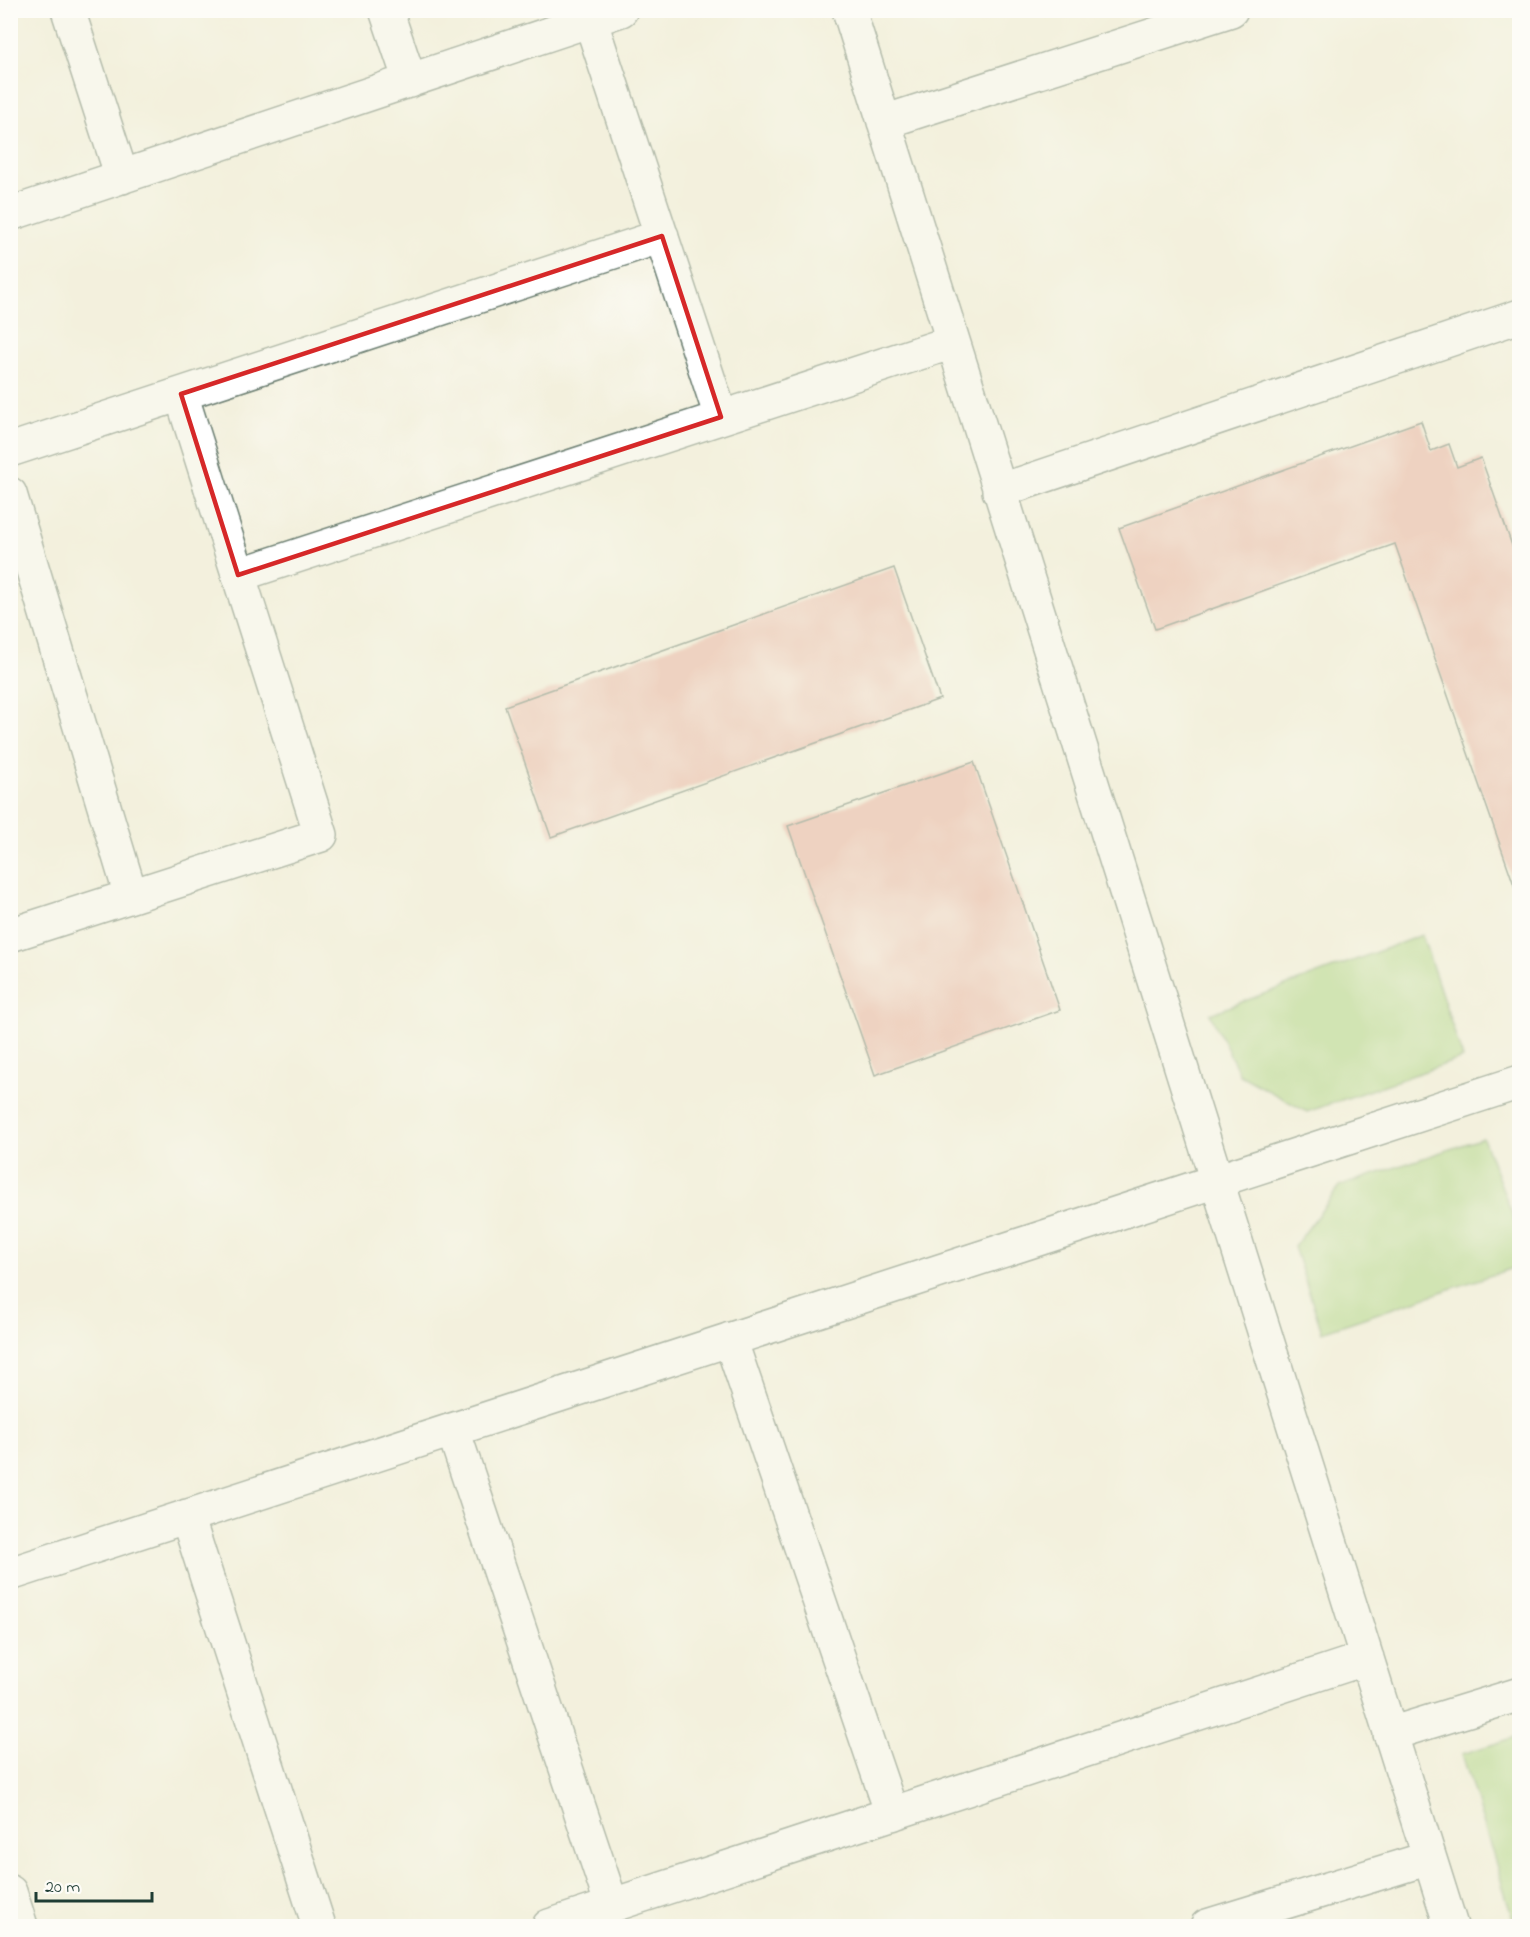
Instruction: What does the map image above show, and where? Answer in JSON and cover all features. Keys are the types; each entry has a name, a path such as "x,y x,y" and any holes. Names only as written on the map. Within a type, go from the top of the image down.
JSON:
{"street":[{"path":"68,10 122,177"},
{"path":"386,10 410,81"},
{"path":"849,10 1451,1926"},
{"path":"884,122 1147,23 1231,10"},
{"path":"10,214 410,81 600,14 662,236 721,417"},
{"path":"10,450 662,236"},
{"path":"999,491 1520,316"},
{"path":"238,574 953,342"},
{"path":"10,935 321,835 181,394"},
{"path":"10,494 131,896"},
{"path":"10,1574 1520,1082"},
{"path":"730,1339 892,1814"},
{"path":"453,1430 612,1906"},
{"path":"187,1516 319,1926"},
{"path":"549,1926 1367,1658"},
{"path":"1390,1734 1520,1694"},
{"path":"1207,1926 1430,1858"},
{"path":"10,1892 21,1926"}],"highlighted area":[{"path":"662,236 721,417 238,575 181,394"}],"green space":[{"path":"1422,935 1463,1058 1307,1112 1240,1075 1210,1014"},
{"path":"1483,1138 1519,1232 1519,1266 1322,1332 1294,1247 1340,1186"},
{"path":"1519,1736 1520,1926 1515,1926 1462,1754"}],"building":[{"path":"1421,421 1431,451 1449,444 1457,467 1481,458 1520,568 1520,902 1395,544 1155,629 1119,528"},
{"path":"894,568 940,699 551,837 505,706"},
{"path":"974,762 1060,1010 875,1075 788,826"}]}
